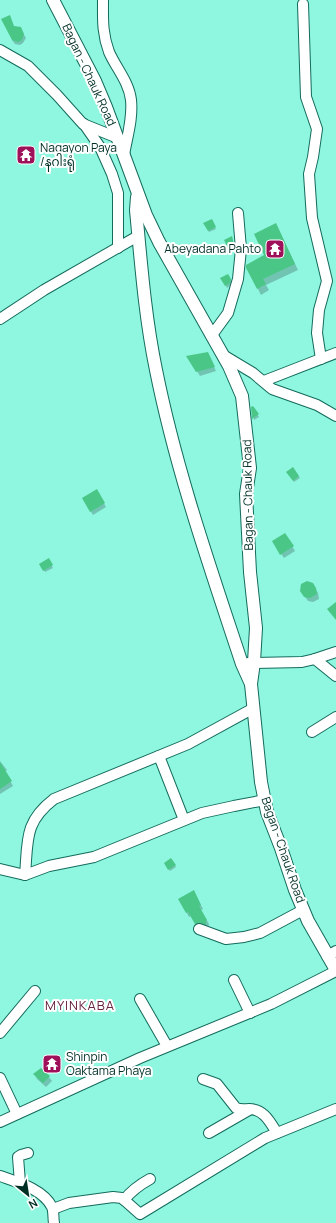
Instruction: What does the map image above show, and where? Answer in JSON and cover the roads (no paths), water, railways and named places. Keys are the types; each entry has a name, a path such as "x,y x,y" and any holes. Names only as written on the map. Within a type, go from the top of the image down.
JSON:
{"main road":[{"name":"Bagan - Chauk Road","path":"53,0 95,81 146,214 159,242 223,355 242,396 250,468 246,494 250,572 256,628 248,663"},
{"name":"Bagan - Chauk Road","path":"137,190 136,210 146,308 156,369 170,431 199,535 248,663 261,782 268,812 303,910 308,921 332,953 336,970"}],"street":[{"path":"103,0 102,29 110,53 124,79 131,98 132,117 124,155"},
{"path":"303,4 306,97 317,129 309,174 312,218 327,281 319,310 317,333 321,359"},
{"path":"0,50 28,66 83,124 100,147 118,192 118,248"},
{"path":"83,124 118,138"},
{"path":"212,335 228,313 238,279 241,249 238,213"},
{"path":"0,319 44,290 138,236"},
{"path":"264,381 336,353"},
{"path":"223,355 264,381 272,389 317,405 336,416"},
{"path":"248,663 302,662 336,652"},
{"path":"315,659 336,676"},
{"path":"25,875 28,834 42,808 54,799 188,744 254,708"},
{"path":"312,732 336,717"},
{"path":"160,756 184,820"},
{"path":"0,869 25,875 49,866 94,857 184,820 209,812 265,800"},
{"path":"199,929 226,940 244,937 260,932 303,910"},
{"path":"0,1122 167,1046 250,1013 336,970"},
{"path":"234,980 250,1013"},
{"path":"0,1033 35,991"},
{"path":"140,998 167,1046"},
{"path":"0,1078 17,1114"},
{"path":"203,1079 217,1084 236,1108 241,1110 250,1109 260,1111 266,1116 278,1133"},
{"path":"209,1133 250,1109"},
{"path":"53,1209 69,1203 113,1197 122,1198 142,1219 191,1184 265,1138 336,1109"},
{"path":"20,1183 18,1158 20,1154 28,1153"},
{"path":"0,1176 20,1183 45,1198 53,1209 54,1223"},
{"path":"124,1200 132,1190 150,1179"}],"place":[{"name":"Nagayon Paya /နဂါးရုံ","path":"26,155"},
{"name":"Abeyadana Pahto","path":"275,249"},
{"name":"Shinpin Oaktama Phaya","path":"52,1064"}],"district":[{"name":"MYINKABA","path":"80,1005"}]}
